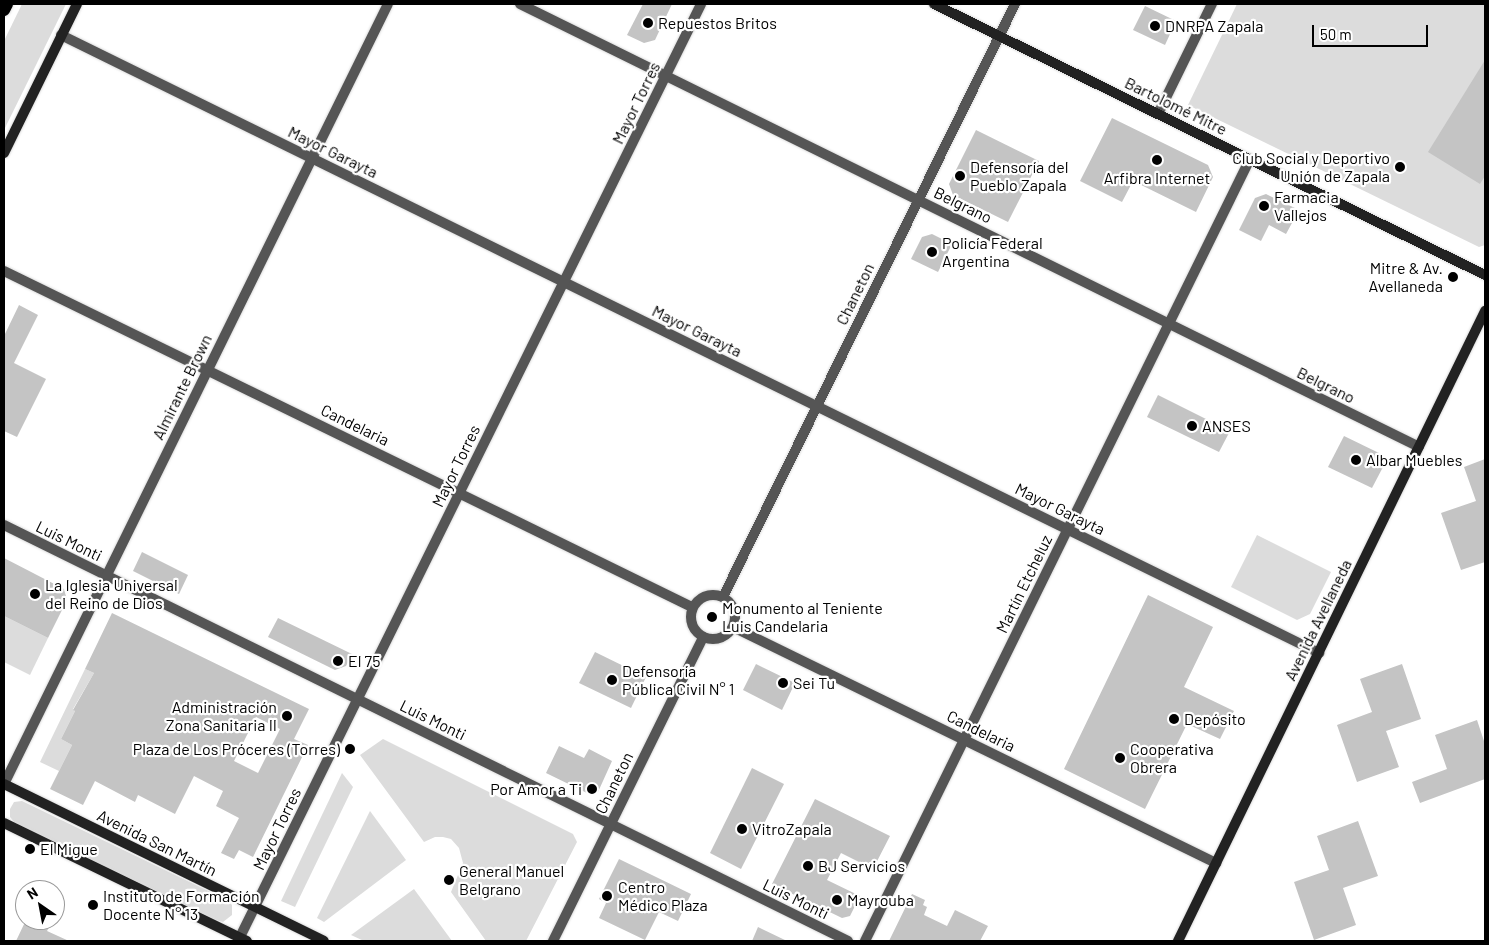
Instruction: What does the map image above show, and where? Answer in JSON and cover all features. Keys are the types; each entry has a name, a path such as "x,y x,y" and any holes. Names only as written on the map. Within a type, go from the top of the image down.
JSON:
{"main road":[{"path":"4,10 7,4"},
{"path":"4,153 77,4"},
{"name":"Bartolomé Mitre","path":"934,4 1485,275"},
{"name":"Avenida Avellaneda","path":"1178,941 1485,311"},
{"name":"Avenida San Martín","path":"4,784 324,941"},
{"path":"4,823 242,940"}],"street":[{"name":"Almirante Brown","path":"4,784 388,4"},
{"name":"Belgrano","path":"520,4 1419,447"},
{"name":"Mayor Torres","path":"242,940 255,908 701,4"},
{"name":"Chaneton","path":"723,597 1015,4"},
{"path":"1158,114 1212,4"},
{"name":"Mayor Garayta","path":"62,35 1319,653"},
{"name":"Martín Etcheluz","path":"865,941 1250,159"},
{"name":"Candelaria","path":"4,271 692,607"},
{"name":"Luis Monti","path":"4,525 848,941"},
{"path":"716,594 723,597 728,601 735,613 733,627 723,637 716,639 703,637 692,628 690,621 692,607 702,597 716,594"},
{"name":"Candelaria","path":"733,627 1216,863"},
{"name":"Chaneton","path":"553,941 703,637"}],"shaded area":[{"path":"22,4 66,4 4,130 4,41"},
{"name":"Club Social y Deportivo Unión de Zapala","path":"1237,4 1485,4 1485,245 1479,247 1188,105"},
{"path":"1257,535 1331,572 1310,614 1297,620 1231,587"},
{"path":"4,616 48,638 30,675 4,662"},
{"path":"85,669 94,673 73,709 75,711 61,739 72,745 59,771 40,762"},
{"path":"383,739 573,834 577,842 526,941 486,941 451,892 463,863 459,848 451,839 443,837 435,837 424,842 360,755"},
{"path":"342,773 353,787 295,907 281,901"},
{"path":"22,801 227,900 232,905 232,915 223,922 216,920 15,823 10,817 10,809 14,802"},
{"path":"370,811 406,860 324,922 317,918"},
{"path":"414,889 452,941 364,941 351,935"}],"building":[{"name":"Repuestos Britos","path":"643,4 672,4 655,40 644,43 627,35"},
{"name":"DNRPA Zapala","path":"1145,6 1176,21 1165,45 1133,30"},
{"path":"1485,60 1485,176 1480,184 1428,152"},
{"path":"1112,118 1208,165 1213,177 1196,212 1133,181 1122,202 1080,181"},
{"path":"976,130 1039,161 1008,222 953,195 949,184"},
{"path":"1266,194 1299,210 1286,234 1269,225 1261,241 1239,230 1255,198"},
{"name":"Policía Federal Argentina","path":"932,234 952,244 938,272 911,259 922,237"},
{"path":"19,305 38,315 14,363 46,379 17,437 4,431 4,336"},
{"name":"ANSES","path":"1158,395 1230,431 1219,452 1147,417"},
{"name":"Albar Muebles","path":"1344,436 1379,453 1383,467 1372,488 1328,467"},
{"path":"1485,459 1485,562 1461,570 1441,513 1476,501 1464,467"},
{"path":"142,552 188,575 179,594 133,571"},
{"name":"La Iglesia Universal del Reino de Dios","path":"4,558 64,589 67,600 48,638 4,616"},
{"path":"1148,595 1213,627 1184,687 1234,711 1220,739 1187,724 1145,809 1064,769"},
{"path":"112,613 309,709 294,739 308,745 253,857 239,850 234,859 221,853 239,818 216,806 223,791 194,776 175,814 138,795 135,802 95,781 83,805 50,789 72,745 61,739 75,711 73,710 94,673 85,669","holes":["256,717 280,729 258,773 234,761"]},
{"path":"278,618 352,654 346,666 335,670 268,637"},
{"name":"Defensoría Pública Civil N° 1","path":"595,652 646,677 631,708 579,683"},
{"path":"756,664 795,683 782,710 743,690"},
{"path":"1402,664 1421,719 1386,731 1399,767 1357,782 1337,725 1372,712 1360,679"},
{"path":"1477,720 1485,744 1485,779 1420,803 1412,782 1447,769 1435,735"},
{"path":"559,746 584,758 589,749 612,761 598,792 589,794 546,773"},
{"name":"VitroZapala","path":"752,768 784,784 741,869 710,853"},
{"path":"815,799 890,836 873,869 841,853 827,880 860,896 850,916 842,918 772,884"},
{"path":"1358,821 1378,876 1343,888 1356,925 1314,940 1294,882 1329,870 1317,836"},
{"path":"619,859 691,894 678,921 659,912 645,940 599,918 606,903 599,899"},
{"path":"912,894 925,900 923,905 927,907 924,915 947,926 955,910 988,926 980,941 889,941"},
{"path":"758,927 787,941 752,941"},
{"path":"21,930 48,930 69,941 16,941"}],"place":[{"name":"Repuestos Britos","path":"648,23"},
{"name":"DNRPA Zapala","path":"1155,26"},
{"name":"Arfibra Internet","path":"1157,160"},
{"name":"Club Social y Deportivo Unión de Zapala","path":"1400,167"},
{"name":"Defensoría del Pueblo Zapala","path":"960,176"},
{"name":"Farmacia Vallejos","path":"1264,206"},
{"name":"Policía Federal Argentina","path":"932,252"},
{"name":"Mitre & Av. Avellaneda","path":"1453,277"},
{"name":"ANSES","path":"1192,426"},
{"name":"Albar Muebles","path":"1356,460"},
{"name":"La Iglesia Universal del Reino de Dios","path":"35,594"},
{"name":"Monumento al Teniente Luis Candelaria","path":"712,617"},
{"name":"El 75","path":"338,661"},
{"name":"Defensoría Pública Civil N° 1","path":"612,680"},
{"name":"Sei Tu","path":"783,683"},
{"name":"Administración Zona Sanitaria II","path":"287,716"},
{"name":"Depósito","path":"1174,719"},
{"name":"Plaza de Los Próceres (Torres)","path":"350,749"},
{"name":"Cooperativa Obrera","path":"1120,758"},
{"name":"Por Amor a Ti","path":"592,789"},
{"name":"VitroZapala","path":"742,829"},
{"name":"El Migue","path":"30,849"},
{"name":"BJ Servicios","path":"808,866"},
{"name":"General Manuel Belgrano","path":"449,880"},
{"name":"Centro Médico Plaza","path":"607,896"},
{"name":"Mayrouba","path":"837,900"},
{"name":"Instituto de Formación Docente N° 13","path":"93,905"}]}
